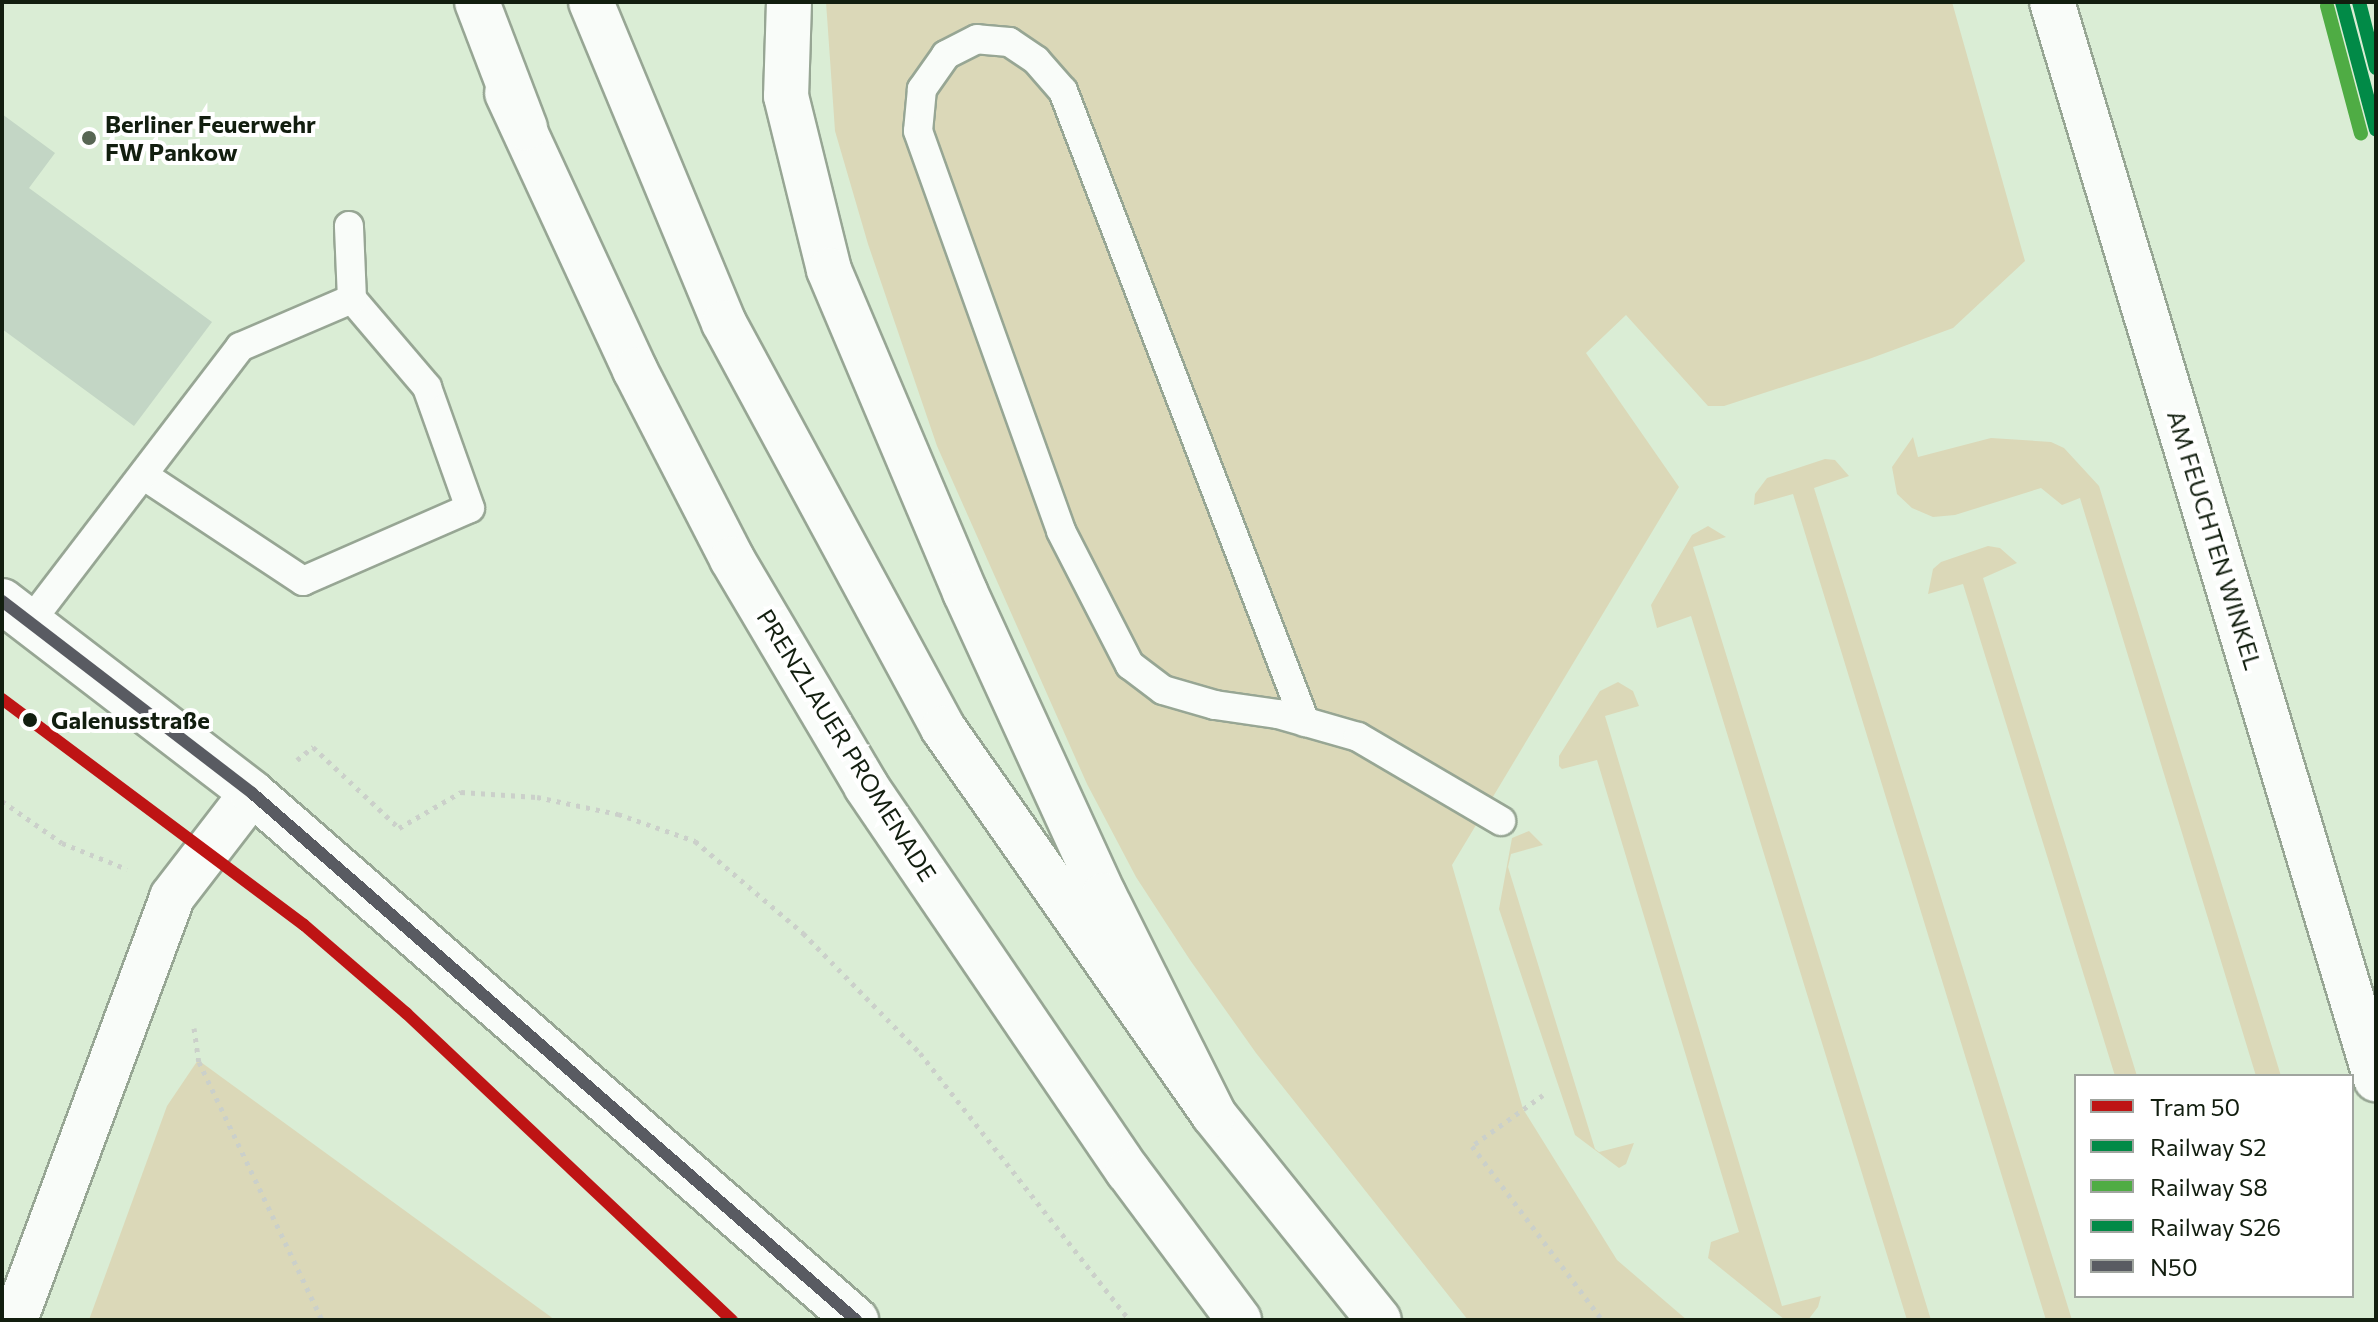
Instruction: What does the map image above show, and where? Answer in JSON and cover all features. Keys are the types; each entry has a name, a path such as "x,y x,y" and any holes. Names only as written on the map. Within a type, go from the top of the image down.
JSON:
{"main road":[{"path":"460,2 525,128"},
{"path":"477,2 525,128"},
{"path":"591,2 724,323 943,728 1214,1115 1379,1320"},
{"path":"789,2 786,96 829,270 978,620 1104,895 1214,1115"},
{"name":"AM FEUCHTEN WINKEL","path":"2052,2 2376,1079"},
{"name":"PRENZLAUER PROMENADE","path":"525,128 635,370 725,545 866,786 1128,1171 1239,1320"},
{"path":"16,611 252,793 856,1320"},
{"path":"15,1320 172,897 252,793"}],"lane":[{"path":"1305,722 1063,91 1036,60 1009,42 977,39 946,55 922,89 918,131 1061,531 1130,665 1163,690 1358,737 1501,821"},
{"path":"143,475 303,581 470,508 427,387 352,299 349,226"},
{"path":"16,611 143,475 240,347 352,299"}],"path":[{"path":"399,828 461,792 537,797 618,814 695,841 803,933 920,1053 1129,1320"},
{"path":"2,801 62,843 138,873 172,897"},
{"path":"194,1028 199,1062 322,1320"},
{"path":"1543,1095 1472,1146 1602,1320"}],"shaded area":[{"path":"826,2 1952,2 2025,261 1953,328 1724,406 1708,406 1626,315 1586,353 1679,487 1452,865 1523,1109 1617,1260 1687,1320 1468,1320 1256,1053 1190,960 1136,877 1087,784 937,446 868,244 835,131"},
{"path":"1913,437 1918,457 1991,438 2051,442 2064,448 2099,486 2280,1074 2255,1074 2080,498 2062,505 2041,488 1955,515 1933,517 1912,508 1897,494 1892,467"},
{"path":"1825,459 1835,460 1849,476 1814,488 2072,1320 2046,1320 1793,494 1754,505 1755,494 1767,478"},
{"path":"1708,526 1726,537 1693,547 1931,1320 1907,1320 1691,616 1657,628 1651,605 1692,535"},
{"path":"1988,546 2000,548 2017,563 1983,578 2136,1074 2114,1074 1963,584 1928,594 1933,569 1941,562"},
{"path":"1618,682 1633,691 1639,706 1605,716 1782,1306 1821,1296 1818,1307 1808,1320 1785,1320 1708,1258 1711,1242 1739,1232 1597,760 1562,769 1559,766 1559,756 1600,691"},
{"path":"1529,831 1543,845 1511,854 1508,867 1595,1149 1599,1152 1634,1143 1626,1164 1619,1168 1575,1135 1499,909 1512,838"},
{"path":"198,1060 554,1320 89,1320 167,1106"}],"building":[{"path":"2,114 55,153 29,188 212,322 134,426 2,329"}],"tram line":[{"name":"50","path":"2,699 304,925 406,1013 732,1320"}],"rail line":[{"name":"S2","path":"2342,2 2376,130"},
{"name":"S26","path":"2359,2 2376,68"},
{"name":"S8","path":"2327,6 2361,134"}],"transit line":[{"name":"N50","path":"2,601 252,793 856,1320"}],"place":[{"name":"Berliner Feuerwehr FW Pankow","path":"89,138"},
{"name":"Galenusstraße","path":"30,720"}]}
